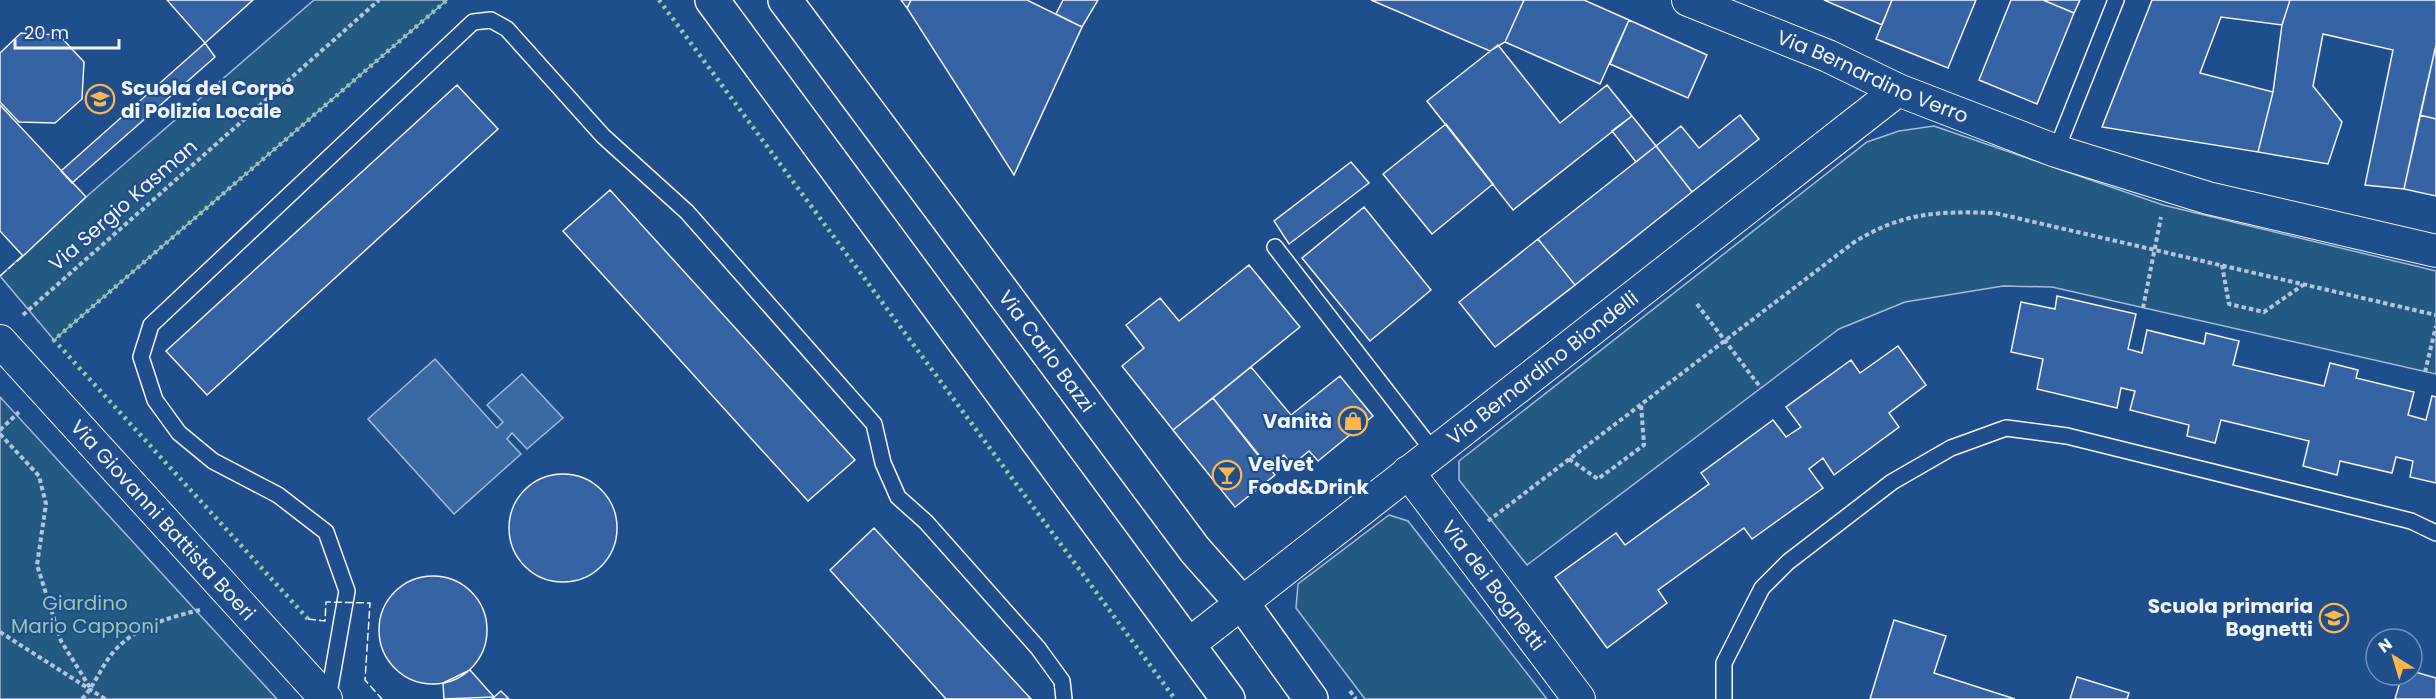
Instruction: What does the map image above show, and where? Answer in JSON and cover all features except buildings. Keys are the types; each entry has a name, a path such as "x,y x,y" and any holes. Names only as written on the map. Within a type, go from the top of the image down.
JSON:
{"main road":[{"path":"712,0 1228,699"},
{"name":"Via Carlo Bazzi","path":"784,0 1195,550 1242,603 1311,699"}],"street":[{"name":"Via Bernardino Verro","path":"1688,0 1828,56 1898,90 2056,151 2208,198 2436,251"},
{"name":"Via Bernardino Biondelli","path":"1188,645 1898,90"},
{"name":"Via Giovanni Battista Boeri","path":"0,341 327,699"},
{"name":"Via dei Bognetti","path":"1408,472 1580,699"}],"lane":[{"path":"2056,151 2116,0"},
{"path":"327,699 347,591 326,532 278,495 213,461 179,433 155,400 141,357 151,325 473,22 491,20 507,29 603,136 687,212 832,374 874,424 883,463 898,497 926,522 1038,648 1062,681 1064,699"},
{"path":"1275,247 1434,452"},
{"path":"1724,699 1724,663 1762,588 1788,562 1892,482 1951,448 2006,428 2078,439 2411,521 2436,533"}],"path":[{"name":"Via Sergio Kasman","path":"23,315 379,0"},
{"path":"2143,308 2168,185"},
{"path":"1488,521 1853,243 1875,229 1908,217 1943,212 1995,213 2436,315"},
{"path":"2222,266 2229,304 2241,307 2264,312 2304,285"},
{"path":"1697,304 1761,388"},
{"path":"2425,372 2436,326"},
{"path":"1569,459 1598,478 1644,445 1641,404"},
{"path":"20,412 0,432 39,477 46,504 37,565 61,641 91,689"},
{"path":"82,699 91,689 115,650 134,634 167,618 200,610"},
{"path":"0,632 105,699"},
{"path":"1350,691 1356,699"}],"green space":[{"path":"314,0 447,0 54,340 0,276 86,197"},
{"path":"1934,126 2163,205 2436,271 2436,374 2052,287 2003,286 1905,302 1839,329 1527,565 1459,480 1459,461 1867,142 1899,131"},
{"name":"Giardino Mario Capponi","path":"0,397 277,699 0,699"},
{"path":"1389,515 1408,521 1547,699 1365,699 1296,608 1298,584"}],"shaded area":[{"path":"435,359 497,428 503,422 487,405 522,374 563,418 527,449 512,433 507,439 521,454 454,514 368,419"}],"hedge":[{"path":"308,619 54,340 447,0"},
{"path":"659,0 1175,699"}],"fence":[{"path":"0,276 23,256"},
{"path":"308,619 325,621 326,602 370,603 365,680 382,699"}],"place":[{"name":"Scuola del Corpo di Polizia Locale","path":"100,99"},
{"name":"Vanità","path":"1353,421"},
{"name":"Velvet Food&Drink","path":"1227,475"},
{"name":"Scuola primaria Bognetti","path":"2334,618"}]}
